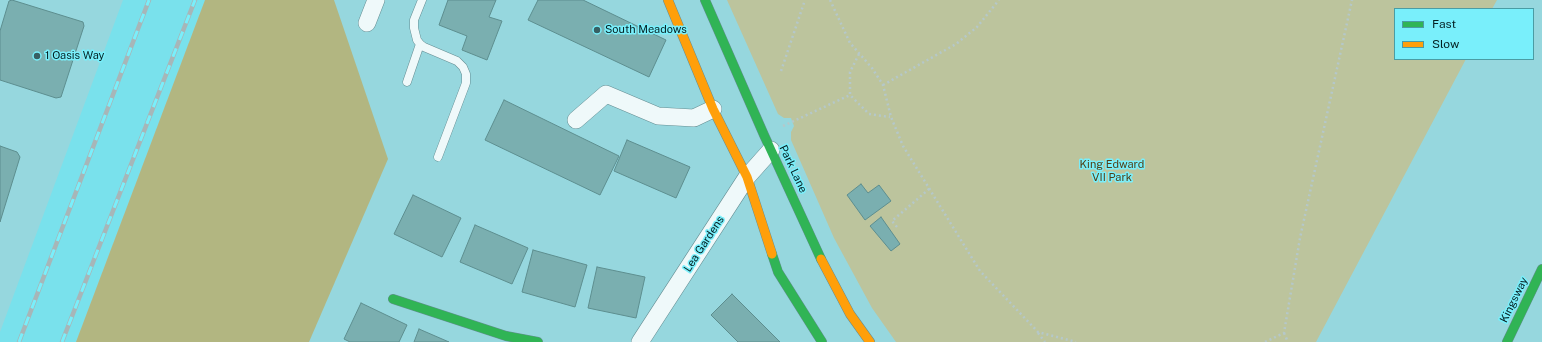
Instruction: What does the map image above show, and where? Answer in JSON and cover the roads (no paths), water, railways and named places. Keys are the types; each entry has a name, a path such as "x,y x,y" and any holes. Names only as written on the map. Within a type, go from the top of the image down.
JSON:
{"street":[{"path":"367,23 376,0"},
{"path":"668,0 713,109 747,177 778,272 822,342"},
{"name":"Park Lane","path":"705,0 764,135 820,256 850,314 870,342"},
{"path":"576,120 606,94 658,116 694,118 713,109"},
{"name":"Lea Gardens","path":"640,342 747,177 771,150"},
{"name":"Kingsway","path":"1507,342 1542,269"},
{"path":"393,299 506,336 538,342"}],"lane":[{"path":"422,0 414,20 417,40 420,44 432,51 457,61 463,67 466,74 466,83 438,157"},
{"path":"407,82 420,44"}],"railway":[{"path":"19,342 149,0"},
{"path":"62,342 195,0"}],"place":[{"name":"South Meadows","path":"597,30"},
{"name":"1 Oasis Way","path":"37,56"}],"park label":[{"name":"King Edward VII Park","path":"1112,171"}]}
